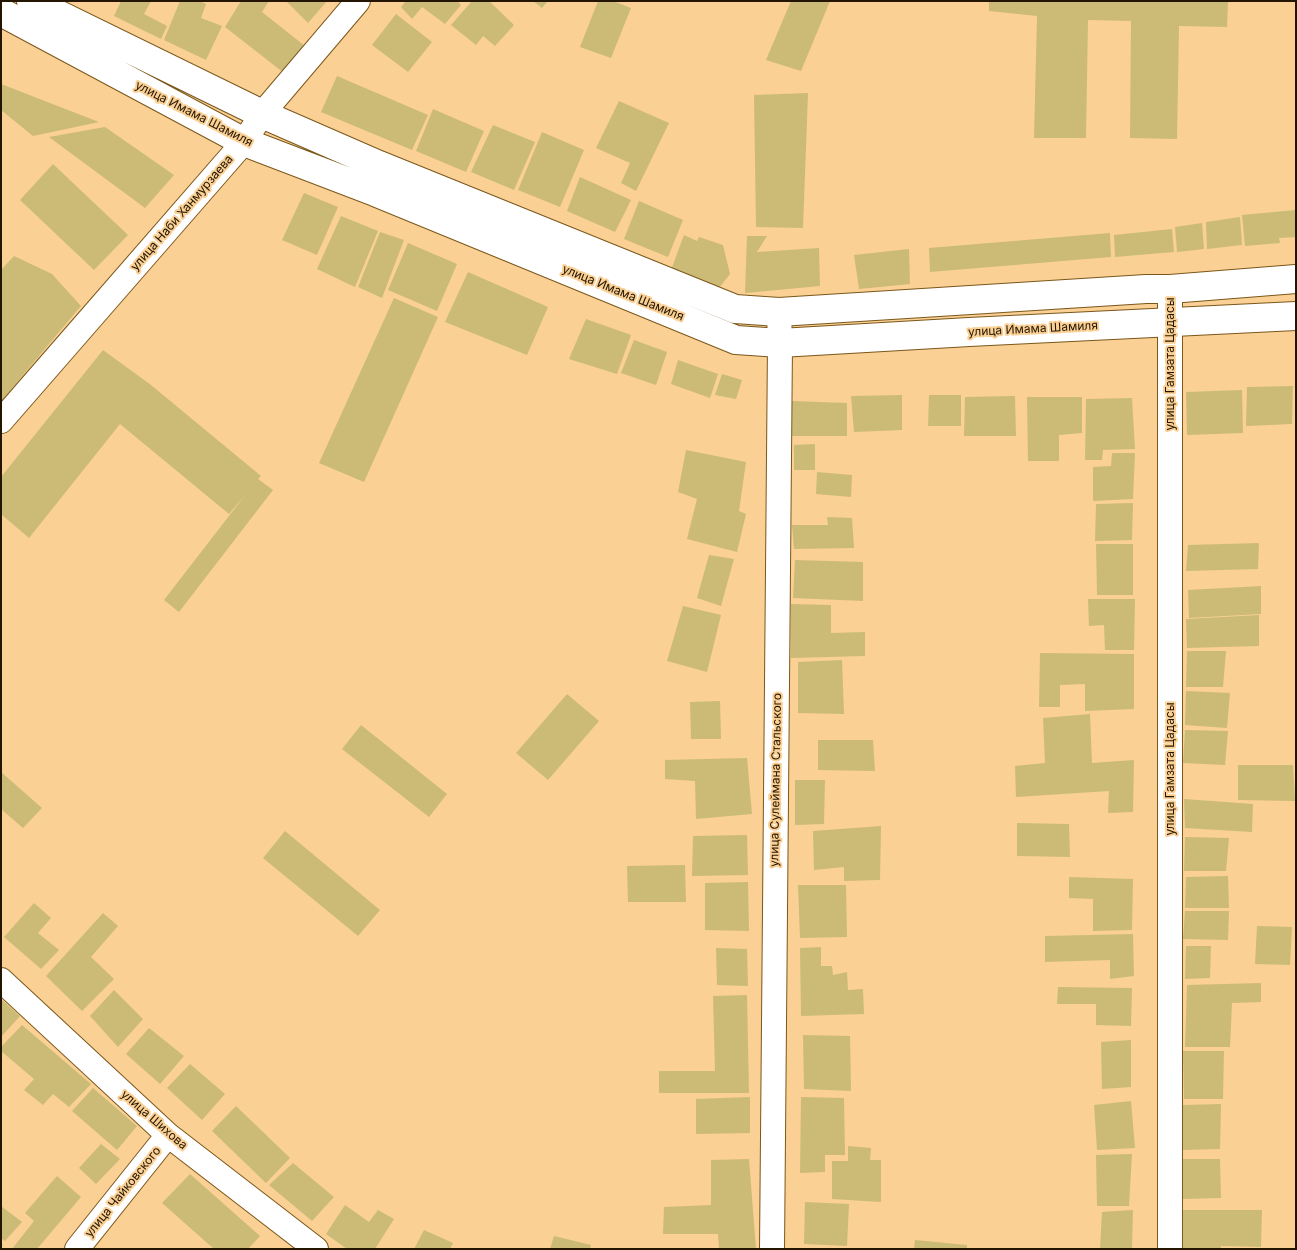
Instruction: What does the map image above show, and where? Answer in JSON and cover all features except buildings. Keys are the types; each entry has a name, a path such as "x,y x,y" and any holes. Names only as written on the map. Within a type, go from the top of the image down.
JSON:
{"main road":[{"path":"31,1 262,114 379,165 735,309 779,312 1296,279"},
{"name":"улица Имама Шамиля","path":"1,12 244,142 375,192 736,340 780,343 1296,316"}],"street":[{"name":"улица Наби Ханмурзаева","path":"1,421 244,142 262,114 358,1"},
{"name":"улица Гамзата Цадасы","path":"1170,288 1170,1249"},
{"name":"улица Сулеймана Стальского","path":"772,1249 779,312"},
{"name":"улица Шихова","path":"1,980 168,1135 316,1249"},
{"name":"улица Чайковского","path":"77,1249 168,1135"}]}
